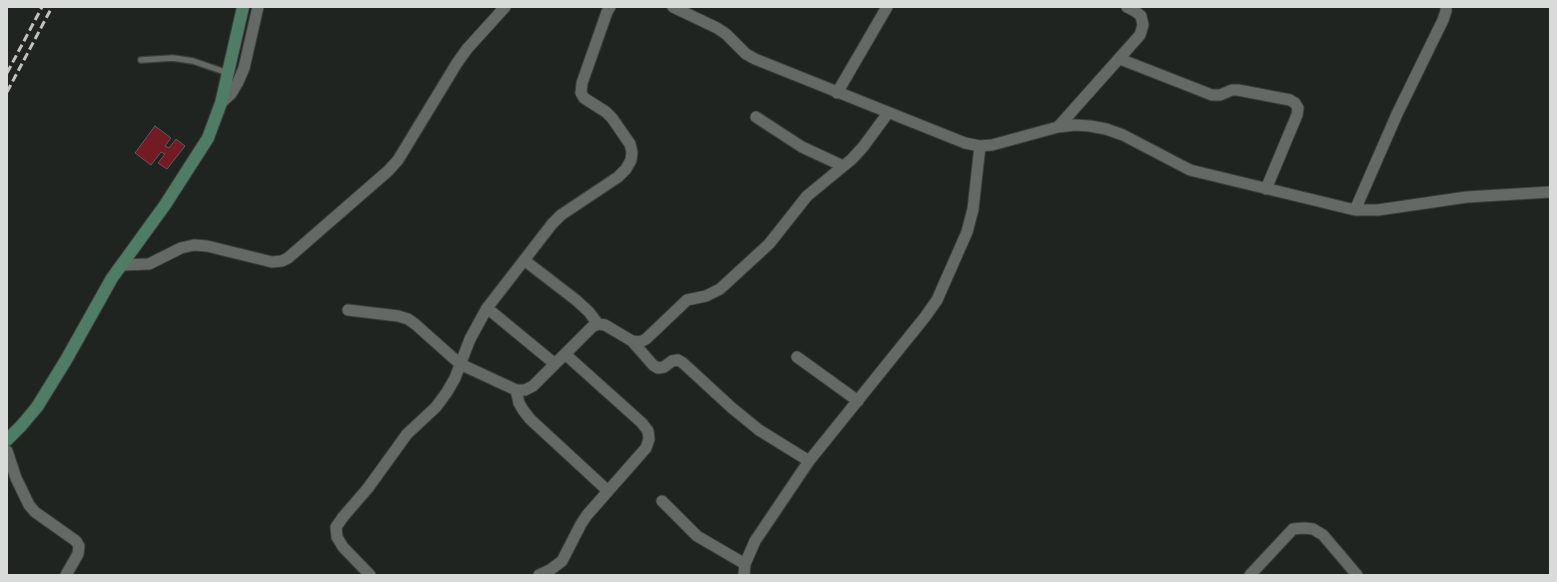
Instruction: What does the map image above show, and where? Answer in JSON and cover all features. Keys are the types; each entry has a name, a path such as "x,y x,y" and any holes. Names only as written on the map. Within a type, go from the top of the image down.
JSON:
{"main road":[{"path":"7,440 37,407 66,360 96,304 195,160 208,138 221,103 243,7"}],"street":[{"path":"221,103 231,94 244,68 258,7"},
{"path":"122,265 149,264 181,248 194,245 207,246 272,262 282,261 288,258 388,171 398,160 457,62 505,7"},
{"path":"370,575 343,547 337,537 336,527 368,488 407,434 436,407 447,392 470,339 487,308 552,224 561,215 618,177 626,169 631,160 632,152 630,144 612,118 606,112 584,98 581,93 582,83 610,7"},
{"path":"673,7 717,28 726,34 746,54 755,59 965,143 980,146 992,145 1058,127 1075,125 1106,129 1123,135 1190,170 1355,210 1378,210 1467,197 1550,192"},
{"path":"837,93 887,7"},
{"path":"1058,127 1140,35 1143,25 1141,16 1127,7"},
{"path":"1355,210 1397,114 1447,8"},
{"path":"1120,59 1212,95 1220,95 1232,90 1238,90 1290,100 1295,103 1298,108 1298,116 1266,189"},
{"path":"632,341 640,342 646,339 687,300 706,296 720,289 769,244 806,196 843,166 863,147 888,113"},
{"path":"756,117 802,147 843,166"},
{"path":"662,501 697,536 744,569 755,541 809,461 926,317 937,300 966,232 972,209 980,146"},
{"path":"524,260 576,300 589,312 598,324"},
{"path":"487,308 555,364"},
{"path":"348,310 398,316 408,319 460,364 516,390 525,390 533,386 592,326 598,324 605,325 632,341 653,365 658,368 664,367 672,361 678,360 683,363 738,413 760,430 809,461"},
{"path":"539,575 550,570 562,561 581,524 646,448 649,439 648,431 642,423 565,354"},
{"path":"797,357 858,401"},
{"path":"516,390 521,406 530,419 608,491"},
{"path":"7,451 18,483 35,512 76,541 79,546 78,554 66,575"},
{"path":"1250,575 1293,529 1304,528 1313,529 1323,535 1357,575"}],"lane":[{"path":"141,60 173,58 193,61 228,73"}],"building":[{"path":"155,126 171,138 165,146 169,148 176,139 185,146 167,169 158,163 165,154 161,152 151,165 135,153"}],"railway":[{"path":"7,73 42,7"},
{"path":"7,92 52,7"}]}
